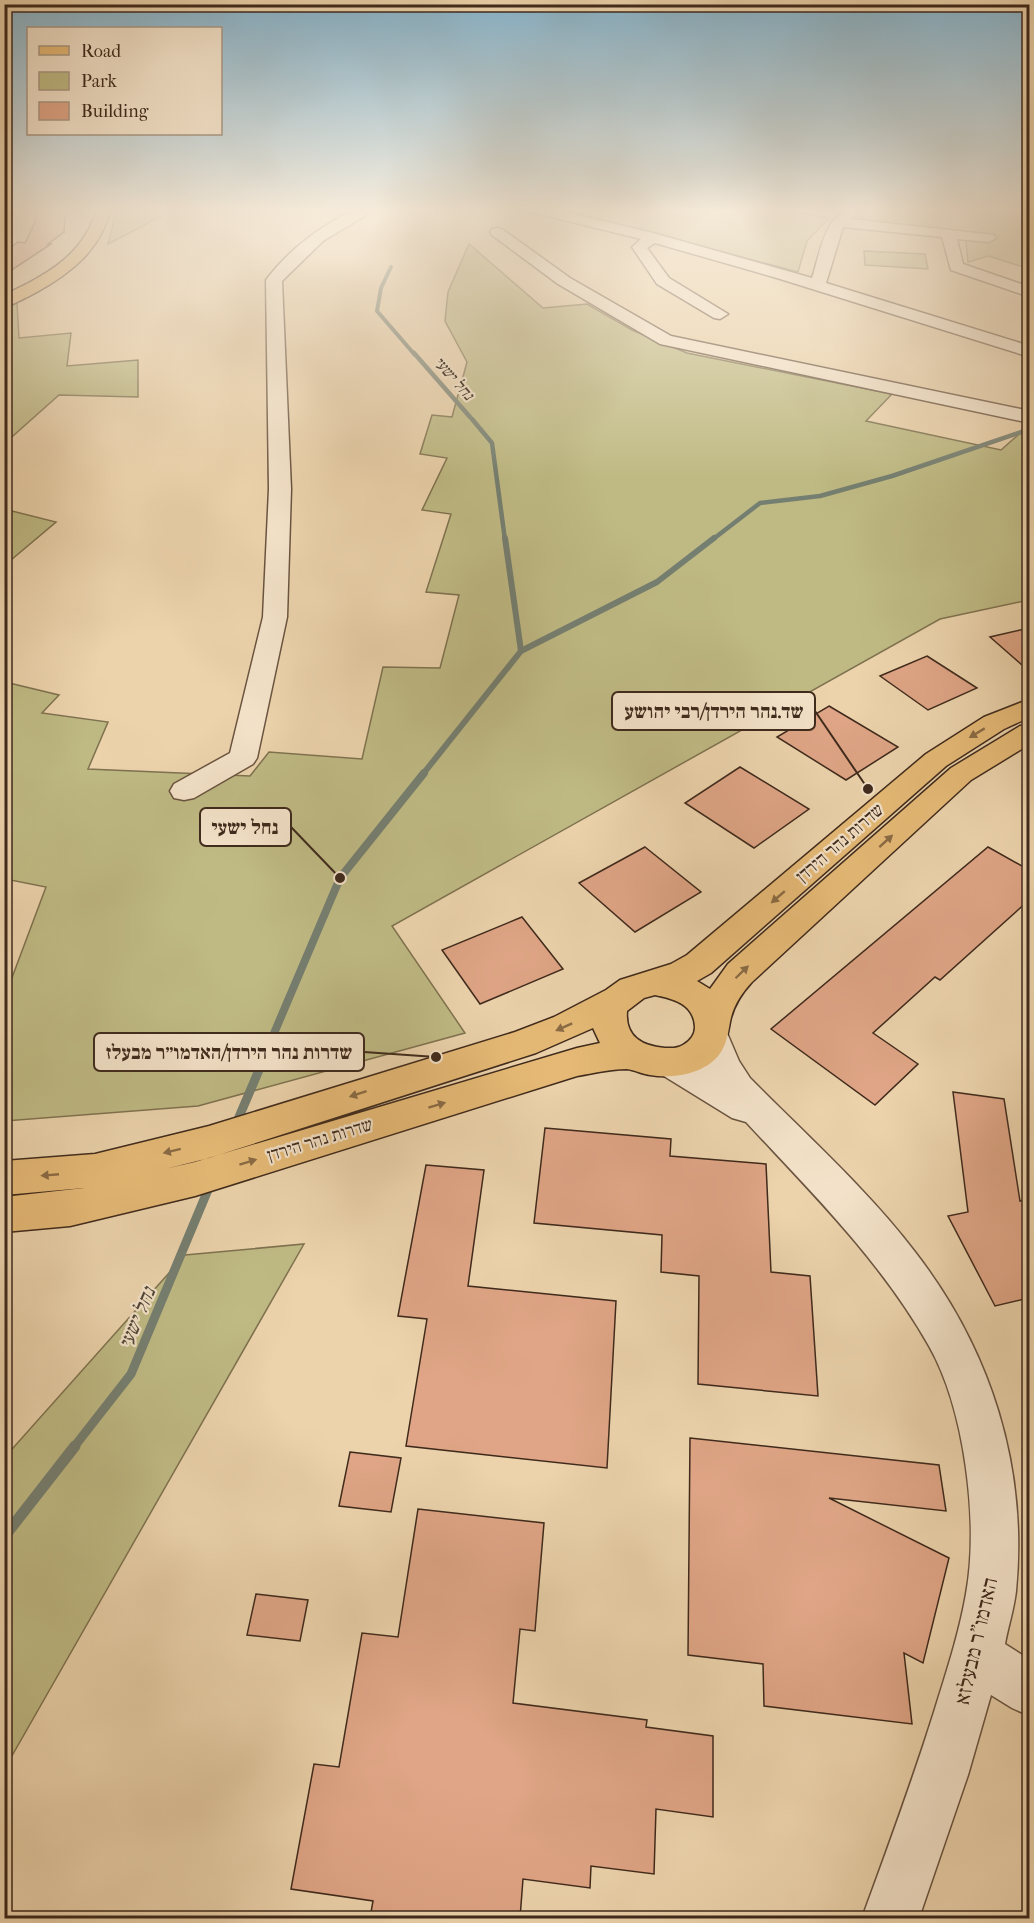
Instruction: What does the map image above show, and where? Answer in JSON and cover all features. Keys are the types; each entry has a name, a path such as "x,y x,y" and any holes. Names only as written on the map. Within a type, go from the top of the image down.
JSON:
{"main road":[{"name":"שדרות נהר הירדן","path":"655,982 683,973 699,964 936,760 994,723 1029,707"},
{"name":"שדרות נהר הירדן","path":"713,1029 723,994 740,973 961,774 1029,732"},
{"path":"655,982 671,983 687,989 700,997 709,1009 713,1029 698,1054 672,1063 645,1060 621,1046 613,1035 610,1017 616,1000 639,984 655,982"},
{"name":"שדרות נהר הירדן","path":"4,1178 95,1171 209,1142 524,1043 566,1027 616,1000"},
{"name":"שדרות נהר הירדן","path":"4,1215 70,1209 195,1179 577,1062 607,1056 633,1055"}],"street":[{"path":"184,791 243,758 274,617 280,489 275,298"},
{"path":"593,298 666,340 1029,417"},
{"path":"692,298 720,314"},
{"path":"861,298 1029,352"},
{"name":"האדמו\"ר מבעלזא","path":"713,1029 723,1066 737,1088 858,1215 901,1265 945,1333 971,1389 986,1448 994,1522 991,1592 976,1656 941,1775 891,1918"},
{"name":"האדמו\"ר מבעלזא","path":"672,1063 744,1106 779,1134"},
{"path":"976,1656 1029,1690"}],"green space":[{"path":"447,298 531,298 543,308 587,304 632,330 687,353 892,394 866,421 1001,450 1029,427 1029,600 940,619 392,926 465,1033 198,1106 5,1121 4,999 46,887 5,879 5,682 59,695 42,713 108,722 88,769 250,776 269,752 362,759 383,667 440,668 459,595 426,592 451,514 422,510 447,458 420,454 432,415 452,417 467,362 445,321"},
{"path":"17,303 19,338 71,333 67,366 138,360 138,397 59,395 5,443 5,309"},
{"path":"4,509 56,522 5,565 4,565"},
{"path":"304,1244 5,1768 5,1457 185,1255"}],"building":[{"path":"1029,628 1029,671 990,637"},
{"path":"927,656 977,688 928,710 880,676"},
{"path":"829,706 898,747 846,780 777,737"},
{"path":"740,767 809,809 754,848 685,803"},
{"path":"645,847 701,892 635,932 579,883"},
{"path":"988,847 1029,870 1029,900 940,980 935,977 873,1033 918,1064 875,1105 771,1029"},
{"path":"522,917 563,969 480,1004 442,950"},
{"path":"953,1092 1004,1099 1020,1201 1029,1199 1029,1298 995,1306 948,1216 968,1212"},
{"path":"545,1128 671,1139 670,1156 766,1164 771,1272 810,1276 818,1396 698,1384 699,1276 661,1272 662,1235 534,1223"},
{"path":"426,1165 484,1170 468,1286 616,1301 607,1468 406,1446 427,1319 398,1316"},
{"path":"690,1438 939,1465 946,1511 829,1498 949,1558 923,1663 904,1653 912,1724 764,1706 763,1664 688,1655"},
{"path":"350,1452 401,1458 391,1512 339,1506"},
{"path":"418,1509 544,1523 535,1631 520,1629 513,1703 647,1720 646,1727 713,1736 713,1817 656,1809 654,1874 591,1866 590,1888 523,1879 520,1918 370,1918 373,1901 291,1889 314,1764 339,1767 362,1633 398,1637"},
{"path":"256,1594 308,1600 300,1641 247,1635"}],"waterway":[{"name":"נחל ישעי","path":"379,298 377,311 415,355"},
{"name":"נחל ישעי","path":"414,353 470,417"},
{"name":"נחל ישעי","path":"472,419 492,443 505,540"},
{"path":"712,540 760,503 820,496 892,476 1030,429"},
{"name":"נחל ישעי","path":"505,538 521,651"},
{"path":"521,651 657,582 714,538"},
{"name":"נחל ישעי","path":"423,774 521,651"},
{"name":"נחל ישעי","path":"258,1071 340,878 424,773"},
{"name":"נחל ישעי","path":"236,1124 259,1070"},
{"name":"נחל ישעי","path":"74,1447 131,1374 210,1185"},
{"name":"נחל ישעי","path":"4,1537 75,1446"}],"place":[{"name":"שד.נהר הירדן/רבי יהושע","path":"868,789"},
{"name":"נחל ישעי","path":"340,878"},
{"name":"שדרות נהר הירדן/האדמו״ר מבעלז","path":"436,1057"}]}
